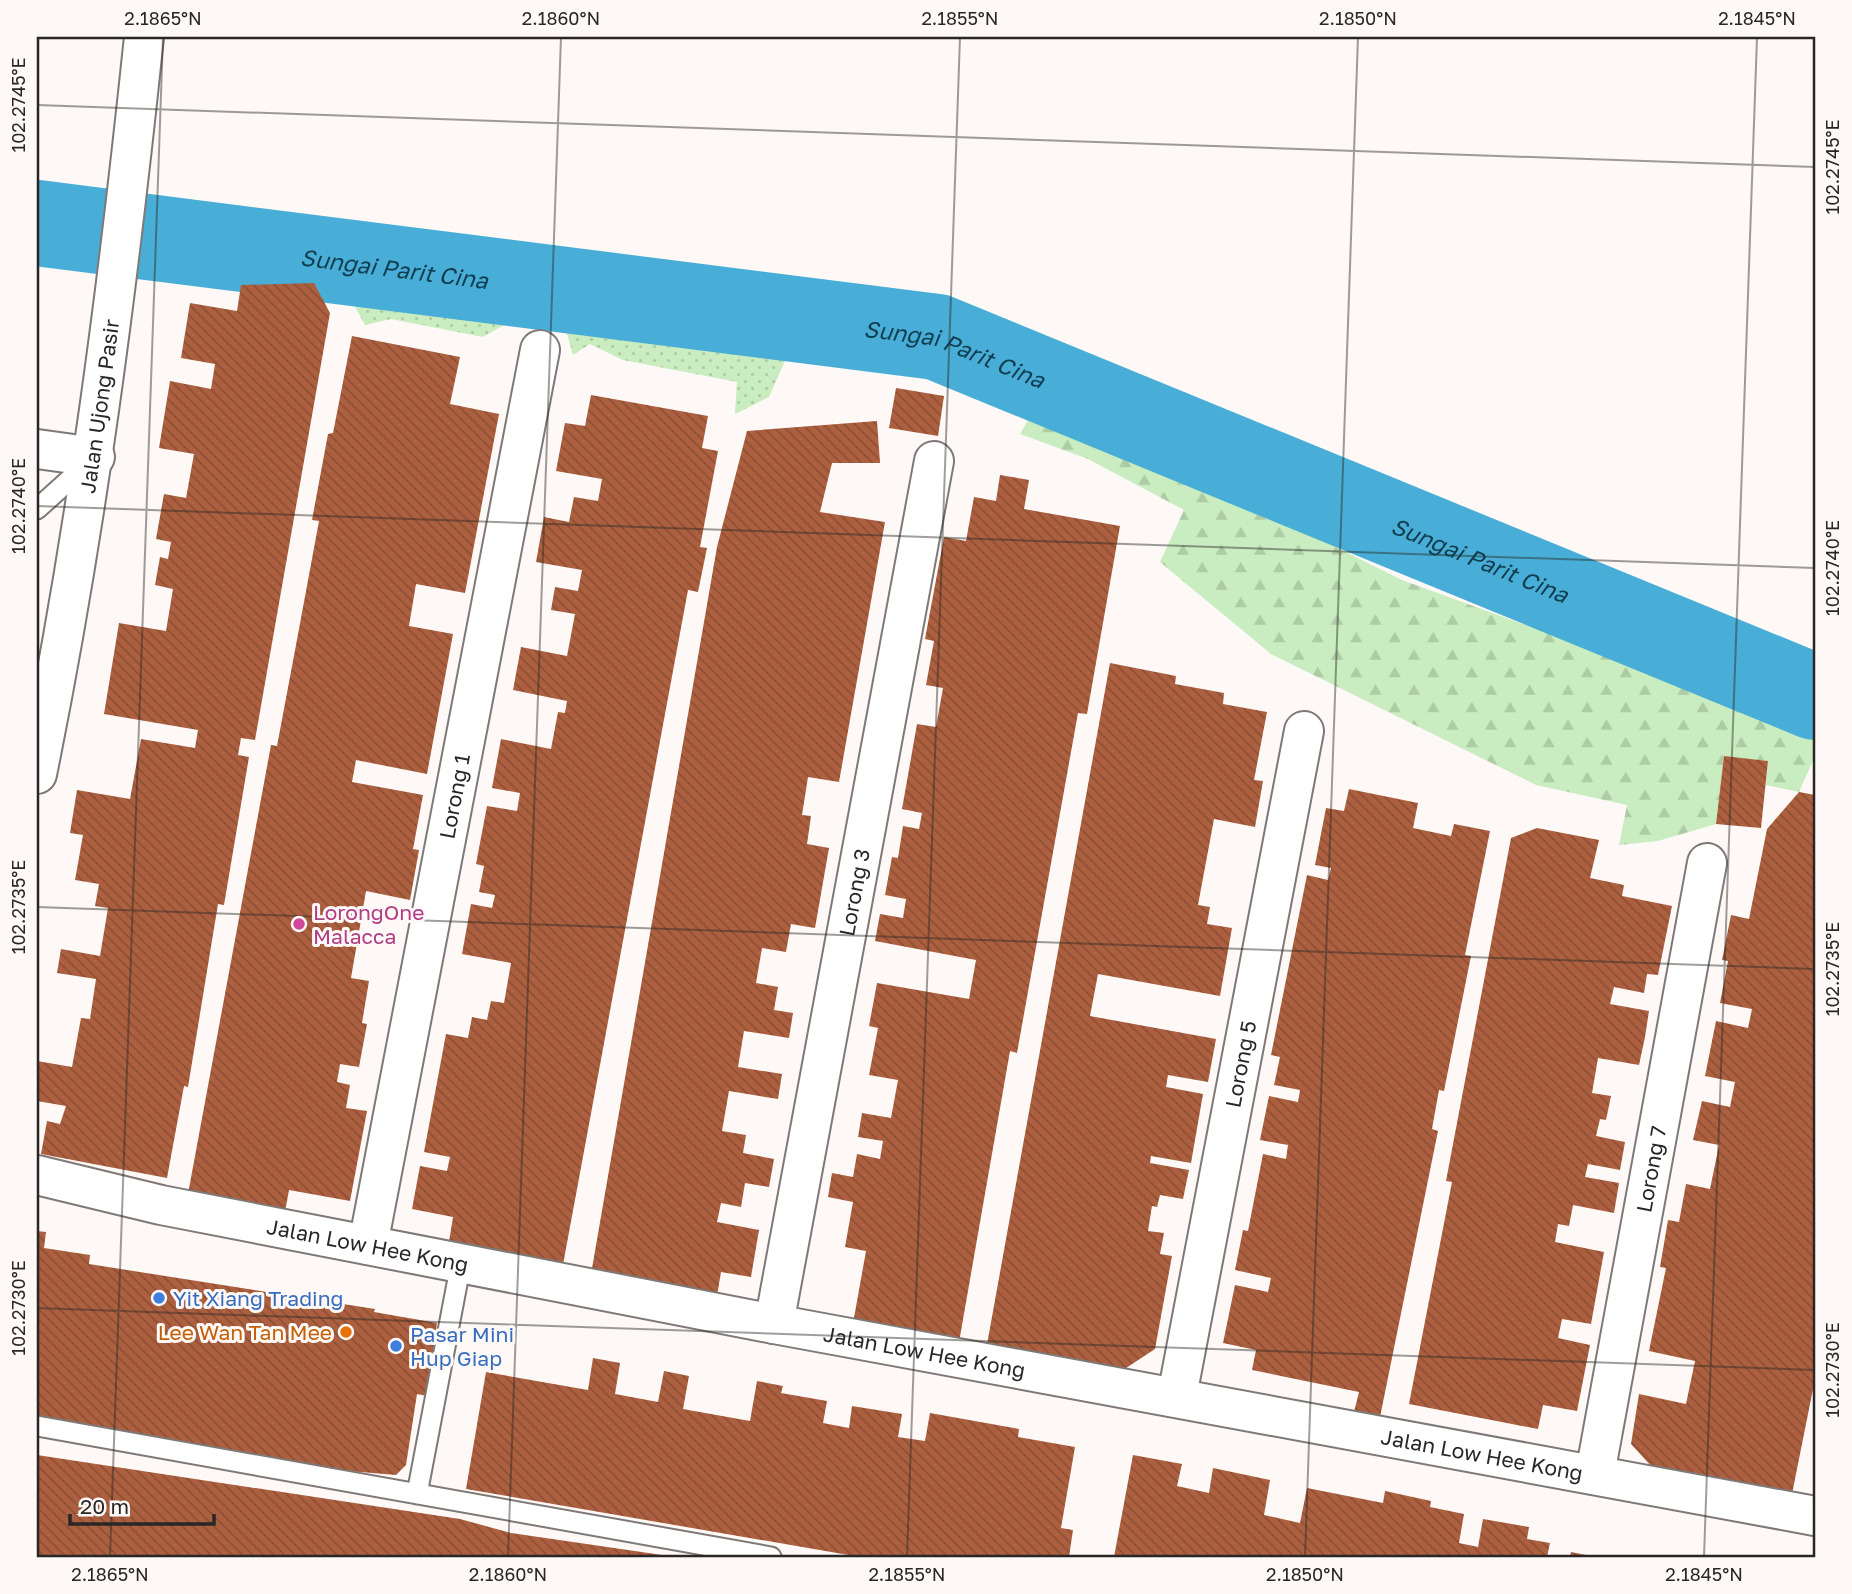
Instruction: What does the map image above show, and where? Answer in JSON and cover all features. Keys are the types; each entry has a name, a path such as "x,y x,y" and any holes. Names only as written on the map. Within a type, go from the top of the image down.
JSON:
{"street":[{"name":"Jalan Ujong Pasir","path":"37,774 95,457 144,37"},
{"name":"Lorong 1","path":"368,1245 540,349"},
{"path":"37,449 95,457"},
{"name":"Lorong 3","path":"774,1324 934,461"},
{"name":"Lorong 5","path":"1177,1396 1304,732"},
{"name":"Lorong 7","path":"1595,1474 1707,863"},
{"name":"Jalan Low Hee Kong","path":"37,1175 161,1205 774,1324 1177,1396 1815,1516"}],"lane":[{"path":"37,509 95,457"},
{"path":"417,1494 461,1263"},
{"path":"37,1426 771,1557"}],"green space":[{"path":"347,268 656,323 788,354 769,397 735,414 737,382 623,360 590,344 573,355 566,330 541,320 515,320 483,337 391,319 365,325 339,278"},
{"path":"1036,406 1155,457 1402,580 1815,731 1815,756 1799,792 1766,785 1768,761 1724,757 1716,824 1658,841 1619,845 1627,805 1536,785 1271,654 1160,562 1184,510 1088,459 1020,434"}],"building":[{"path":"314,283 330,313 255,740 241,738 238,755 249,757 224,905 218,904 188,1087 184,1086 167,1178 41,1154 47,1121 60,1124 66,1106 37,1101 37,1061 72,1067 81,1018 90,1019 96,979 57,973 61,949 100,956 108,908 95,906 99,884 75,880 83,835 70,833 77,790 130,799 141,739 195,748 198,730 104,714 119,623 166,631 173,589 155,585 160,557 168,559 171,542 156,539 164,494 186,498 194,454 159,448 170,381 211,389 215,364 181,358 190,303 237,311 241,285"},
{"path":"352,336 460,357 450,404 499,414 465,593 416,584 409,626 453,634 427,774 356,760 352,782 423,795 413,849 419,850 410,900 366,891 351,978 369,981 362,1023 367,1024 359,1067 340,1064 337,1082 350,1085 346,1108 367,1111 350,1201 289,1190 285,1212 188,1194 271,745 277,746 319,521 312,520 328,434 333,433"},
{"path":"896,388 944,396 938,436 889,428"},
{"path":"591,395 708,416 702,448 718,451 700,547 707,548 698,592 688,590 562,1270 448,1248 453,1217 412,1209 420,1166 447,1171 450,1157 424,1152 446,1034 468,1038 472,1017 487,1020 491,1001 504,1003 511,963 462,954 471,904 492,908 495,895 479,892 484,866 476,864 487,806 517,811 520,793 492,788 501,739 551,749 558,712 565,713 567,701 513,690 521,647 567,656 575,614 551,610 555,587 578,591 582,570 536,562 544,517 569,522 574,497 598,501 602,479 556,471 565,423 585,426"},
{"path":"877,421 880,463 832,463 820,512 885,522 839,782 808,777 802,815 811,816 807,844 829,848 815,928 791,924 786,952 762,948 756,983 778,987 774,1010 793,1013 789,1038 744,1031 738,1067 782,1074 778,1099 729,1091 722,1131 746,1135 743,1153 774,1159 769,1187 745,1183 741,1207 721,1203 717,1222 759,1230 751,1277 721,1272 716,1302 590,1280 717,547 747,431"},
{"path":"1000,475 1029,480 1024,509 1120,526 1087,714 1078,713 1017,1053 1010,1051 958,1348 852,1329 866,1251 845,1247 853,1202 828,1197 832,1173 853,1177 857,1154 880,1159 883,1141 858,1137 862,1113 891,1118 898,1080 869,1075 878,1028 869,1026 877,983 969,999 976,960 875,941 880,914 903,918 906,899 885,895 892,857 898,858 903,826 919,829 922,813 902,809 917,724 936,727 943,688 926,685 934,641 925,639 944,537 966,541 974,497 996,501"},
{"path":"1110,663 1176,676 1175,684 1224,693 1223,704 1267,712 1254,780 1263,781 1255,827 1214,819 1198,905 1210,907 1207,924 1232,928 1220,996 1098,974 1090,1016 1216,1039 1208,1082 1168,1075 1166,1087 1203,1094 1191,1163 1151,1156 1150,1163 1189,1170 1183,1199 1160,1195 1157,1207 1152,1206 1148,1231 1164,1233 1160,1254 1172,1256 1155,1349 1117,1374 986,1350"},
{"path":"1724,756 1768,761 1761,828 1716,824"},
{"path":"1349,789 1418,803 1413,828 1451,836 1454,824 1490,831 1465,955 1471,956 1444,1091 1439,1090 1432,1129 1438,1131 1379,1422 1353,1416 1359,1392 1252,1370 1256,1350 1223,1343 1235,1285 1268,1292 1271,1278 1235,1270 1243,1230 1248,1231 1263,1154 1286,1159 1288,1145 1260,1140 1269,1096 1298,1102 1300,1090 1274,1085 1280,1057 1271,1055 1307,875 1328,880 1331,868 1315,865 1326,808 1344,811"},
{"path":"1799,792 1815,795 1815,1379 1790,1504 1663,1479 1631,1444 1639,1394 1686,1404 1695,1361 1649,1351 1666,1268 1660,1267 1668,1220 1679,1222 1686,1184 1710,1189 1719,1145 1693,1140 1702,1101 1730,1107 1735,1082 1705,1076 1716,1021 1748,1028 1752,1009 1720,1003 1728,961 1722,960 1731,915 1749,919 1767,829"},
{"path":"1537,828 1599,840 1590,878 1624,885 1622,896 1672,906 1658,975 1647,974 1644,993 1614,987 1610,1004 1649,1011 1645,1037 1639,1065 1598,1058 1592,1093 1611,1096 1606,1120 1600,1119 1596,1136 1625,1142 1620,1170 1588,1164 1585,1177 1619,1183 1614,1213 1573,1205 1569,1226 1558,1224 1555,1242 1604,1252 1591,1324 1562,1319 1558,1338 1590,1345 1577,1411 1543,1405 1538,1429 1409,1404 1452,1182 1446,1181 1511,838"},
{"path":"37,1231 46,1232 44,1248 90,1255 89,1264 375,1309 374,1312 437,1323 427,1396 417,1394 406,1465 396,1475 349,1471 37,1422"},
{"path":"593,1358 620,1363 615,1394 658,1402 664,1371 689,1376 683,1409 750,1421 757,1381 783,1386 781,1393 827,1401 823,1423 849,1428 852,1406 902,1414 898,1437 925,1441 930,1413 1019,1429 1018,1437 1075,1447 1061,1528 1073,1530 1069,1557 860,1557 466,1489 486,1372 588,1390"},
{"path":"37,1455 460,1519 511,1533 676,1557 37,1557"},
{"path":"1133,1455 1182,1464 1177,1486 1209,1493 1213,1468 1270,1480 1264,1515 1300,1523 1307,1488 1383,1503 1385,1491 1431,1501 1430,1507 1464,1514 1459,1543 1478,1547 1483,1519 1529,1527 1527,1539 1550,1543 1547,1557 1114,1557"},
{"path":"1571,1552 1591,1556 1591,1557 1570,1557"}],"waterway":[{"name":"Sungai Parit Cina","path":"37,223 937,337 1815,697"}],"place":[{"name":"LorongOne Malacca","path":"299,924"},
{"name":"Yit Xiang Trading","path":"159,1298"},
{"name":"Lee Wan Tan Mee","path":"346,1332"},
{"name":"Pasar Mini Hup Giap","path":"396,1346"}]}
